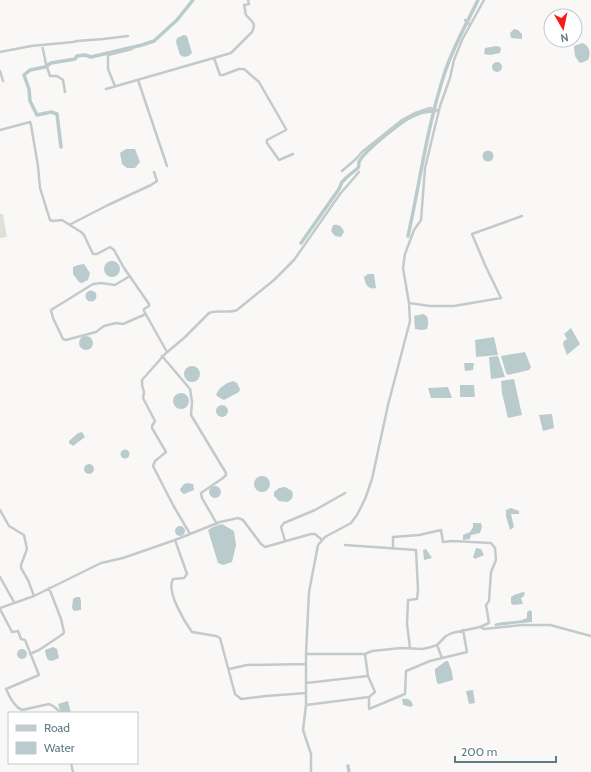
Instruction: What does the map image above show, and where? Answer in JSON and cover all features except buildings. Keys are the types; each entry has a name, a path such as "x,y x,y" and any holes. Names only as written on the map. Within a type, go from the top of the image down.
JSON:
{"street":[{"path":"106,89 231,53 252,32 254,27 252,20 246,14 244,5 248,4 248,0"},
{"path":"311,772 310,754 303,730 306,705 306,654 309,592 318,545 320,539 351,523 358,515 372,479 388,406 410,321 409,303 402,268 404,254 414,230 421,220 425,168 439,111 454,60 470,25 484,0"},
{"path":"465,20 470,25"},
{"path":"0,52 42,45 128,36"},
{"path":"42,45 50,76 57,76 63,80 65,92"},
{"path":"115,86 108,69 108,55 132,49"},
{"path":"214,58 220,75 239,69 244,69 259,82 286,129 267,142 280,160 293,154"},
{"path":"0,71 2,81"},
{"path":"138,80 167,166"},
{"path":"342,171 362,152 402,120 415,113 430,108 439,111"},
{"path":"0,130 30,122 32,125 40,188 46,203 49,219 52,221 62,220 70,224 84,235 93,254 112,248 149,304 149,306 144,309 167,352"},
{"path":"70,224 151,185 157,180 154,172"},
{"path":"190,534 153,466 155,461 166,452 152,428 155,421 143,398 144,392 142,381 162,356 184,338 209,313 213,311 231,312 237,310 274,280 294,260 340,194 359,172"},
{"path":"409,303 430,306 454,306 501,298 472,234 522,216"},
{"path":"130,276 115,285 101,283 87,287 51,310 53,318 63,339 66,340 96,332 104,326 116,323 123,324 146,314"},
{"path":"162,356 190,389 192,402 191,416 226,473 224,478 201,493 202,498 217,524"},
{"path":"285,541 281,527 284,523 315,510 345,493"},
{"path":"0,510 9,526 24,535 27,549 21,564 21,568 28,580 34,596"},
{"path":"59,712 54,706 49,704 22,710 19,709 10,699 6,689 39,675 25,640 21,639 18,631 12,632 0,609 14,602 34,596 101,563 123,558 231,519 240,519 263,546 271,546 306,535 315,534 320,539"},
{"path":"306,654 365,654 372,651 410,648 423,649 437,645 446,636 463,630 480,627 489,623 486,605 489,601 491,572 496,560 495,548 491,543 443,542 441,530 419,535 392,537 393,549"},
{"path":"175,540 187,574 184,578 173,579 171,582 171,588 176,601 185,622 192,632 220,638 235,694 241,699 306,693"},
{"path":"345,545 416,550 417,599 408,600 407,624 410,648"},
{"path":"0,577 14,602"},
{"path":"30,654 39,650 64,632 50,588"},
{"path":"480,627 484,629 522,625 550,625 591,636"},
{"path":"369,698 369,709 405,694 406,671 442,658 467,652 463,630"},
{"path":"437,645 442,658"},
{"path":"306,705 369,698 375,692 368,676 365,654"},
{"path":"229,669 247,666 306,664"},
{"path":"306,683 368,676"}],"shaded area":[{"path":"0,214 3,214 7,237 0,238"}],"water":[{"path":"514,29 518,30 522,34 522,39 511,38 510,33"},
{"path":"184,35 187,36 192,53 186,57 180,55 176,42 177,38"},
{"path":"583,43 587,46 589,50 588,60 581,63 575,56 574,48 583,48"},
{"path":"496,46 500,47 500,53 490,55 484,54 485,48"},
{"path":"495,62 499,62 501,63 501,71 495,72 492,69 492,65"},
{"path":"126,149 135,149 140,162 135,168 127,168 122,164 120,153"},
{"path":"488,150 492,152 494,156 492,160 488,162 484,160 482,156 484,152"},
{"path":"333,225 339,225 342,228 344,232 341,237 335,236 331,231"},
{"path":"112,261 119,266 120,269 115,276 112,277 105,272 104,269 109,262"},
{"path":"84,264 90,273 88,280 82,283 79,282 73,274 73,267"},
{"path":"368,274 374,274 376,288 371,288 366,284 364,277"},
{"path":"89,291 93,291 95,292 95,300 89,301 86,298 86,294"},
{"path":"423,314 428,320 427,329 415,329 414,316"},
{"path":"571,328 580,344 567,355 563,344 567,339 564,334"},
{"path":"83,336 89,336 93,340 93,346 89,350 83,350 79,346 79,340"},
{"path":"494,337 498,355 476,357 475,340"},
{"path":"525,352 531,367 529,370 508,375 501,356"},
{"path":"498,356 505,377 491,379 489,357"},
{"path":"464,363 474,363 473,370 465,371"},
{"path":"192,366 198,368 200,374 198,380 192,382 186,380 184,374 186,368"},
{"path":"514,379 522,415 508,418 502,393 501,381"},
{"path":"233,381 237,383 240,389 239,392 224,400 216,395 223,386"},
{"path":"460,385 474,385 475,397 460,397"},
{"path":"448,387 452,398 431,398 428,388"},
{"path":"178,393 184,393 189,398 187,407 184,409 178,409 173,404 173,398"},
{"path":"220,405 224,405 228,411 224,417 220,417 216,413 216,409"},
{"path":"552,414 554,428 543,431 539,415"},
{"path":"82,432 85,437 73,446 69,443 69,441 78,433"},
{"path":"125,449 130,454 125,459 120,454"},
{"path":"87,464 91,464 94,469 91,474 87,474 84,471 84,467"},
{"path":"259,476 265,476 270,481 268,490 265,492 259,492 254,487 254,481"},
{"path":"184,484 193,484 194,490 184,494 180,489"},
{"path":"213,486 217,486 221,492 217,498 213,498 209,494 209,490"},
{"path":"285,487 292,491 292,498 287,502 279,501 274,496 274,492 279,488"},
{"path":"511,508 519,511 519,514 511,514 514,527 510,530 506,510"},
{"path":"473,523 481,523 482,527 480,533 471,535 470,539 463,540 463,535 470,532 473,527"},
{"path":"222,524 234,531 236,545 232,562 223,565 218,563 208,530"},
{"path":"178,526 182,526 184,527 184,535 178,536 175,533 175,529"},
{"path":"476,548 481,549 484,555 475,559 473,557"},
{"path":"426,549 432,558 424,560 423,550"},
{"path":"523,592 525,593 524,596 521,598 523,604 513,605 511,603 511,597"},
{"path":"80,597 81,610 74,611 72,608 73,599"},
{"path":"530,610 532,612 532,622 495,626 494,624 523,620 527,618 527,612"},
{"path":"53,647 57,649 59,658 52,661 48,660 45,650"},
{"path":"22,649 27,654 22,659 17,654"},
{"path":"448,661 453,680 439,684 437,683 435,669"},
{"path":"473,690 475,703 469,704 466,691"},
{"path":"402,699 409,699 413,705 411,707 403,705"},
{"path":"68,701 71,712 61,712 58,704"}],"waterway":[{"path":"61,147 57,114 51,112 37,115 30,101 29,89 24,75 30,70 45,67 51,63 75,59 77,56 85,55 91,57 154,41 177,20 193,0"},
{"path":"408,236 428,135 438,95 451,56 478,0"},
{"path":"301,243 339,189 342,182 358,168 359,162 368,151 392,130 408,119 421,113 435,111"},
{"path":"348,766 349,772"}]}
